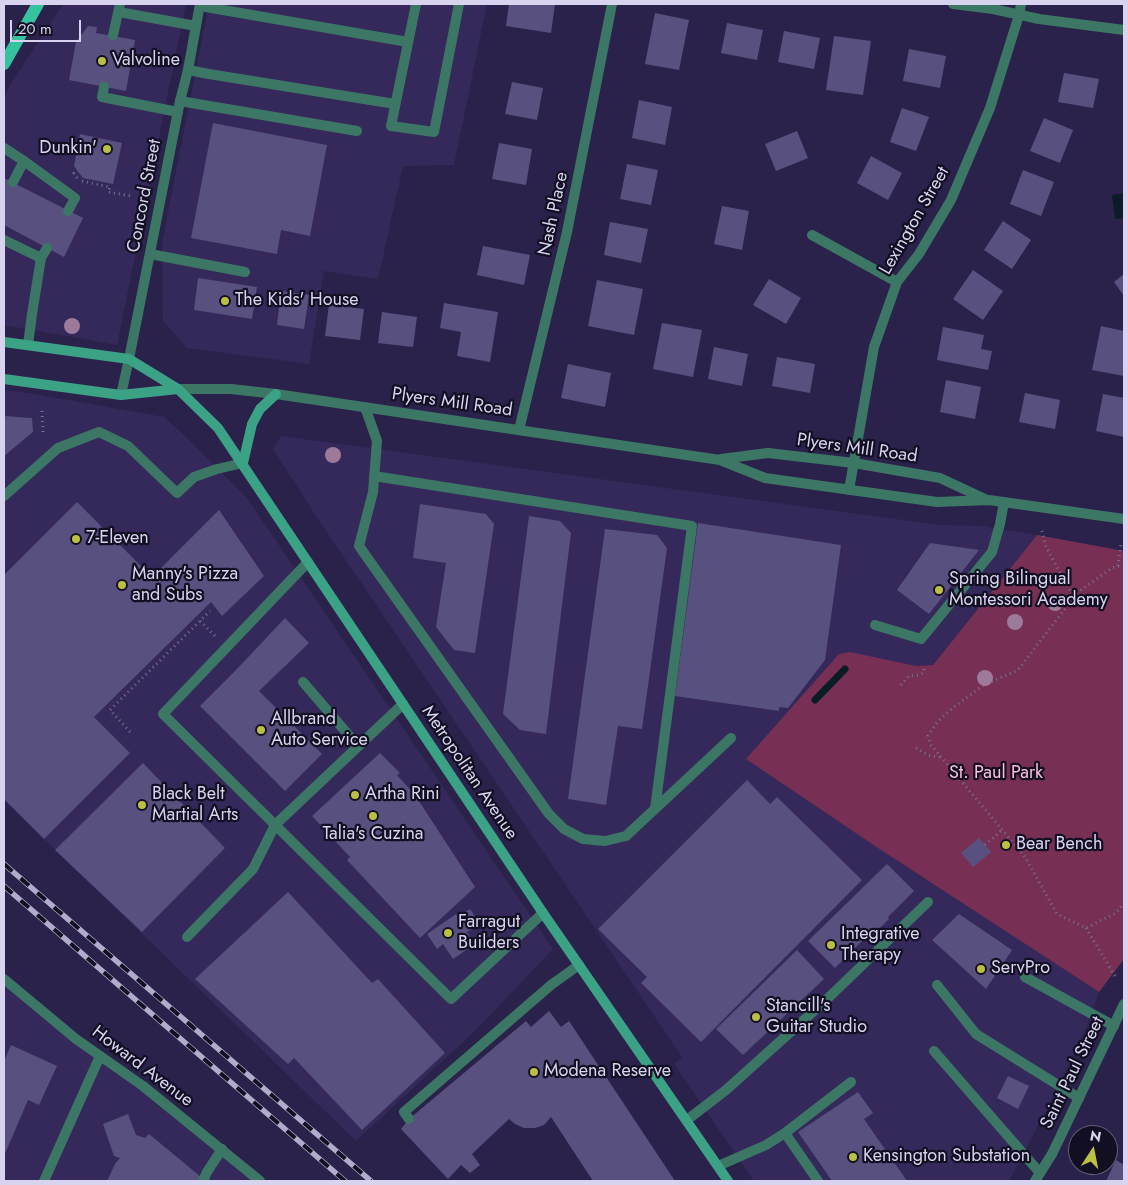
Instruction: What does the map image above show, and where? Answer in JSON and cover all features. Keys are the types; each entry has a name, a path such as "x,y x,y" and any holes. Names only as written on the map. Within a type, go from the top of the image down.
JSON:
{"main road":[{"path":"4,64 38,4"},
{"path":"4,342 129,359 178,389"},
{"name":"Plyers Mill Road","path":"4,379 121,395 178,389"},
{"name":"Metropolitan Avenue","path":"178,389 218,428 243,463 543,913 728,1181"},
{"path":"243,463 252,424 260,409 276,394"}],"street":[{"path":"416,4 391,126 434,132 459,4"},
{"name":"Nash Place","path":"519,430 568,232 612,4"},
{"path":"953,4 1124,30"},
{"name":"Lexington Street","path":"849,490 874,347 897,282 919,254 951,200 990,108 1021,4"},
{"path":"200,5 408,42"},
{"name":"Concord Street","path":"121,395 200,5"},
{"path":"113,35 120,8 196,26"},
{"path":"188,70 395,104"},
{"path":"104,87 102,97 178,112"},
{"path":"180,101 357,131"},
{"path":"4,148 75,198 68,211"},
{"path":"13,182 24,161"},
{"path":"812,235 897,282"},
{"path":"4,240 41,258"},
{"path":"28,345 41,258 48,248"},
{"path":"150,254 245,272"},
{"name":"Plyers Mill Road","path":"178,389 231,389 276,394 720,460 765,478 849,490 937,502 985,500 1004,502 1124,519"},
{"path":"365,407 377,441 373,492 359,546 549,814 564,829 583,839 605,841 626,836 731,738"},
{"path":"4,496 58,448 99,432 128,446 177,493 194,478 217,469 243,463"},
{"name":"Plyers Mill Road","path":"720,460 768,452 854,463 940,478 985,500"},
{"path":"374,476 692,526 655,808"},
{"path":"875,625 921,639 992,552 1004,502"},
{"path":"308,562 163,714 451,999 543,913"},
{"path":"303,682 358,746"},
{"path":"187,937 253,869 275,825 403,704"},
{"path":"687,1120 726,1090 818,1008 928,902"},
{"path":"409,1119 404,1112 551,985 579,965"},
{"path":"1025,977 1114,1026"},
{"name":"Howard Avenue","path":"4,979 76,1039 143,1086 260,1181"},
{"path":"937,985 976,1034 1079,1098"},
{"name":"Saint Paul Street","path":"1038,1177 1052,1154 1124,1004"},
{"path":"934,1051 1038,1177"},
{"path":"44,1181 100,1056"},
{"path":"718,1166 766,1145 785,1133 851,1082"},
{"path":"785,1133 818,1181"},
{"path":"203,1181 222,1150"}],"path":[{"path":"78,171 74,173 79,180 110,187 108,192 131,196"},
{"path":"42,411 43,432"},
{"path":"1042,532 1046,547 1074,598"},
{"path":"1118,566 1121,544"},
{"path":"1115,976 1086,928 1057,914 1025,857 931,746 928,736 938,722 955,706 984,685 1018,670 1081,590 1112,568 1124,566"},
{"path":"130,732 110,710 210,611"},
{"path":"901,685 909,676 920,675 924,672 924,666"},
{"path":"916,748 930,756 941,757"},
{"path":"985,845 1002,830"},
{"path":"1086,928 1116,913 1124,903"}],"shaded area":[{"path":"63,4 186,4 117,345 4,325 4,97"},
{"path":"209,4 487,4 454,165 403,166 378,279 324,271 309,364 187,348 163,321 162,243"},
{"path":"4,390 164,417 247,498 553,949 475,1031 356,1141 4,800"},
{"path":"281,436 940,525 982,526 1037,535 933,665 916,666 878,848 1099,992 1087,1026 1056,1091 1009,1181 754,1181 674,1064 682,1057 316,516 273,449"},
{"path":"4,979 260,1181 4,1181"}],"green space":[{"name":"St. Paul Park","path":"1037,535 1124,551 1124,959 1099,992 878,848 746,759 839,654 850,652 916,666 933,665"}],"water":[{"path":"1124,193 1124,218 1115,219 1112,195"}],"building":[{"path":"509,4 555,4 551,33 506,26"},
{"path":"655,13 689,20 679,70 645,64"},
{"path":"727,23 763,30 757,60 721,53"},
{"name":"Valvoline","path":"88,26 97,27 96,33 135,40 126,91 69,80 76,42"},
{"path":"784,31 820,38 814,69 778,62"},
{"path":"834,36 871,41 863,95 826,90"},
{"path":"909,49 946,56 940,88 903,81"},
{"path":"1064,73 1099,79 1093,108 1058,102"},
{"path":"512,82 543,88 537,120 505,114"},
{"path":"639,100 672,107 665,145 632,138"},
{"path":"902,108 929,117 916,151 890,142"},
{"path":"1044,118 1073,130 1060,163 1030,151"},
{"path":"213,123 327,145 310,236 281,230 277,254 191,238"},
{"path":"797,131 808,158 776,171 765,144"},
{"path":"80,134 122,143 113,184 83,178 74,166"},
{"path":"499,143 532,149 526,185 492,179"},
{"path":"871,156 902,173 888,200 857,183"},
{"path":"627,164 658,170 651,205 620,199"},
{"path":"1023,170 1054,182 1041,216 1010,204"},
{"path":"4,178 83,218 64,257 4,225"},
{"path":"722,206 749,211 742,250 714,244"},
{"path":"1003,221 1031,240 1012,269 984,250"},
{"path":"610,222 648,229 641,263 604,255"},
{"path":"483,246 530,255 524,285 477,275"},
{"path":"973,270 1003,291 983,320 953,299"},
{"path":"1124,274 1124,296 1114,282"},
{"name":"The Kids' House","path":"198,278 257,287 252,319 194,310"},
{"path":"769,279 801,298 786,324 753,305"},
{"path":"597,280 643,289 634,335 588,326"},
{"path":"281,291 309,295 304,329 277,325"},
{"path":"444,303 498,312 490,362 457,356 461,332 440,328"},
{"path":"329,305 364,309 360,340 325,336"},
{"path":"382,312 417,317 413,347 378,343"},
{"path":"662,323 702,330 693,377 653,369"},
{"path":"1101,326 1124,331 1124,376 1092,370"},
{"path":"943,327 984,335 981,349 992,351 988,370 937,360"},
{"path":"714,347 748,354 742,386 708,379"},
{"path":"777,357 815,364 810,393 772,386"},
{"path":"568,364 611,373 605,407 561,398"},
{"path":"946,380 981,387 975,419 940,412"},
{"path":"1025,393 1060,400 1055,429 1019,422"},
{"path":"1103,394 1124,398 1124,437 1096,431"},
{"path":"4,416 32,418 33,432 4,456"},
{"path":"77,502 152,577 219,510 264,576 222,616 211,602 94,717 130,753 44,839 4,799 4,575"},
{"path":"420,504 486,514 494,524 475,653 454,650 436,627 446,563 413,558"},
{"path":"529,516 560,521 571,533 546,734 520,730 503,714"},
{"path":"698,523 841,545 825,660 788,708 779,707 779,711 675,696"},
{"path":"605,529 657,535 667,548 642,729 618,726 606,805 568,799"},
{"name":"Spring Bilingual Montessori Academy","path":"930,543 979,550 929,614 897,590"},
{"name":"Allbrand Auto Service","path":"285,618 309,643 259,691 322,754 285,791 200,706"},
{"path":"380,753 400,773 397,775 415,795 475,887 420,938 347,860 350,857 312,816"},
{"name":"Black Belt Martial Arts","path":"143,763 225,848 142,932 55,850"},
{"path":"747,780 770,804 777,797 862,880 701,1042 641,983 647,977 598,929"},
{"path":"979,838 991,852 973,867 961,853"},
{"path":"887,864 914,891 871,937 869,934 835,968 808,941"},
{"path":"288,892 372,983 378,979 445,1053 362,1130 294,1058 288,1064 195,979"},
{"name":"Farragut Builders","path":"470,909 480,924 467,932 475,944 453,959 443,944 437,949 427,934 456,914 458,917"},
{"name":"ServPro","path":"959,914 1012,950 986,989 932,940"},
{"path":"797,950 824,979 743,1055 716,1029"},
{"name":"Modena Reserve","path":"549,1011 561,1027 569,1021 675,1181 593,1181 551,1117 544,1125 535,1128 524,1128 509,1119 472,1154 480,1165 470,1173 461,1165 448,1179 401,1129 409,1119 526,1021 531,1027"},
{"path":"11,1045 57,1066 39,1105 28,1100 4,1156 4,1061"},
{"path":"1008,1076 1029,1086 1018,1109 997,1098"},
{"name":"Kensington Substation","path":"858,1092 873,1113 864,1119 907,1181 832,1181 798,1132"},
{"path":"128,1114 136,1135 145,1138 149,1134 201,1177 198,1181 107,1181 120,1158 114,1156 103,1124"},
{"path":"1118,1161 1124,1165 1124,1181 1106,1181 1109,1175 1118,1175"}],"waterway":[{"path":"815,700 845,669"}],"railway":[{"path":"4,864 371,1181"},
{"path":"4,886 345,1181"}],"place":[{"name":"Valvoline","path":"102,61"},
{"name":"Dunkin'","path":"107,149"},
{"name":"The Kids' House","path":"225,301"},
{"name":"7-Eleven","path":"76,539"},
{"name":"Manny's Pizza and Subs","path":"122,585"},
{"name":"Spring Bilingual Montessori Academy","path":"939,590"},
{"name":"Allbrand Auto Service","path":"261,730"},
{"name":"Artha Rini","path":"355,795"},
{"name":"Black Belt Martial Arts","path":"142,805"},
{"name":"Talia's Cuzina","path":"373,816"},
{"name":"Bear Bench","path":"1006,845"},
{"name":"Farragut Builders","path":"448,933"},
{"name":"Integrative Therapy","path":"831,945"},
{"name":"ServPro","path":"981,969"},
{"name":"Stancill's Guitar Studio","path":"756,1017"},
{"name":"Modena Reserve","path":"534,1072"},
{"name":"Kensington Substation","path":"853,1157"}]}
